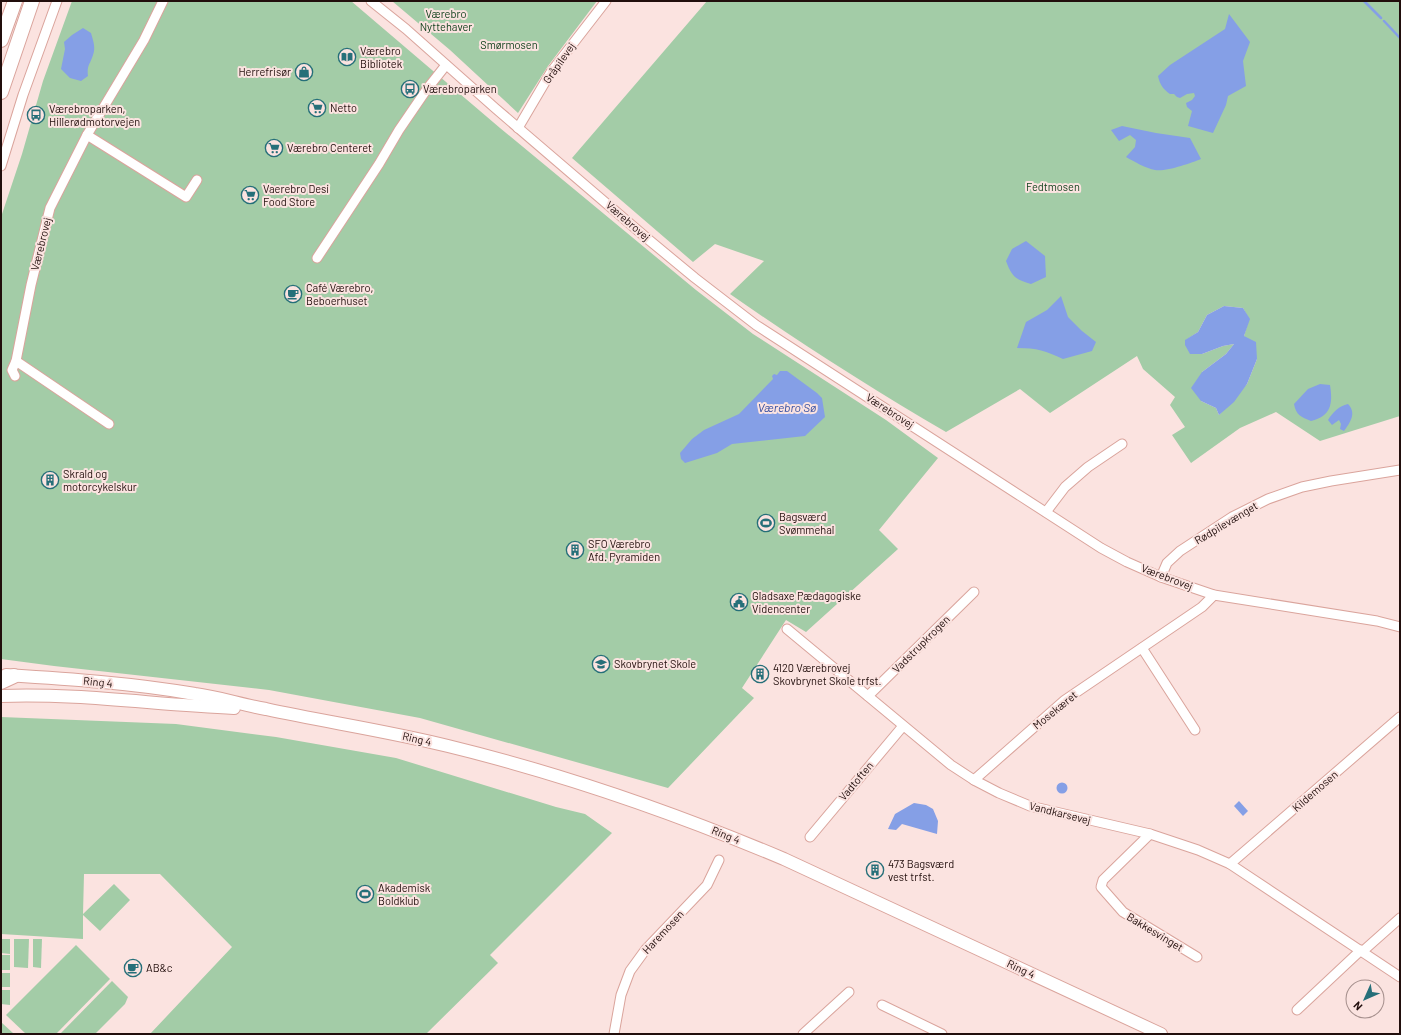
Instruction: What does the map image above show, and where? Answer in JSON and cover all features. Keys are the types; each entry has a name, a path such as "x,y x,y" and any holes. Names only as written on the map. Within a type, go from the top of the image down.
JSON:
{"highway":[{"path":"1,40 15,1"},
{"path":"1,92 32,1"},
{"path":"1,682 8,675"}],"main road":[{"name":"Ring 4","path":"8,675 96,682 196,694 382,731 448,746 575,781 651,807 725,835 799,866 1161,1034"},
{"name":"Ring 4","path":"1,696 37,695 193,707 266,709"}],"street":[{"path":"1,166 23,95 57,1"},
{"name":"Værebrovej","path":"15,376 12,370 16,361 31,285 50,208 87,135 144,40 163,1"},
{"name":"Værebrovej","path":"371,1 406,29 518,128 694,278 756,325 1101,548 1127,562 1161,577 1214,595 1377,621 1400,627"},
{"name":"Gråpilevej","path":"518,128 551,72 606,1"},
{"path":"317,258 379,164 391,141 427,89 446,65"},
{"path":"87,135 186,197 197,180"},
{"path":"16,361 109,424"},
{"path":"1046,512 1066,487 1088,467 1122,444"},
{"name":"Rødpilevænget","path":"1161,577 1167,563 1180,551 1232,517 1268,499 1309,486 1400,470"},
{"name":"Vadstrupkrogen","path":"868,696 974,592"},
{"name":"Mosekæret","path":"974,780 1065,700 1202,608 1214,595"},
{"name":"Vandkarsevej","path":"787,629 951,765 974,780 999,793 1030,806 1150,834 1198,850 1230,864 1400,976"},
{"path":"1142,648 1195,730"},
{"name":"Kildemosen","path":"1230,864 1400,717"},
{"name":"Vadtoften","path":"810,837 903,726"},
{"name":"Bakkesvinget","path":"1150,834 1103,880 1101,887 1122,912 1197,957"},
{"name":"Haremosen","path":"614,1034 621,995 630,971 646,949 702,891 711,878 719,860"},
{"path":"1297,1010 1400,918"},
{"path":"803,1034 849,992"},
{"path":"882,1005 942,1034"}],"green space":[{"path":"72,1 351,1 500,128 696,290 753,334 886,420 938,458 879,530 898,549 806,632 786,620 742,688 754,698 668,788 420,718 269,690 1,659 1,217 22,154 43,81"},
{"name":"Smørmosen","path":"392,1 597,1 548,66 518,113 450,50"},
{"name":"Fedtmosen","path":"707,1 1400,1 1400,416 1320,441 1276,412 1240,428 1191,463 1172,435 1185,427 1170,405 1175,397 1143,369 1137,356 1050,413 1020,389 946,432 836,365 730,294 764,261 715,244 693,262 572,158","holes":["1224,306 1243,308 1249,319 1244,336 1257,359 1247,384 1219,415 1216,408 1201,401 1202,372 1226,354 1234,344 1223,346 1202,354 1186,340 1198,332 1207,315"]},
{"name":"Akademisk Boldklub","path":"1,717 176,724 276,737 396,758 556,807 585,814 612,833 490,955 498,963 426,1034 150,1034 232,947 160,874 84,874 83,914 114,884 130,900 100,931 83,915 83,939 1,934"},
{"path":"1,939 10,939 10,954 1,953"},
{"path":"14,939 29,939 28,968 14,967"},
{"path":"33,939 42,939 41,968 33,967"},
{"path":"76,945 110,979 56,1034 26,1034 6,1015"},
{"path":"1,955 10,955 10,970 1,970"},
{"path":"1,973 10,973 10,987 1,987"},
{"path":"112,981 128,997 125,1004 95,1034 60,1034"},
{"path":"1,990 10,990 10,1005 1,1004"},
{"path":"1,1022 14,1034 1,1034"}],"water":[{"path":"1229,14 1250,42 1243,61 1246,86 1228,96 1226,105 1213,133 1188,126 1192,111 1187,107 1186,103 1192,100 1195,96 1194,93 1187,94 1180,98 1174,94 1170,94 1162,86 1158,76 1170,65 1225,29"},
{"path":"83,28 91,33 94,44 94,52 88,67 88,76 81,81 70,78 61,69 65,49 64,42"},
{"path":"1122,126 1190,138 1201,159 1165,170 1155,170 1144,167 1126,157 1135,147 1136,140 1130,135 1119,141 1111,130"},
{"path":"1026,241 1045,256 1046,277 1031,284 1021,281 1015,277 1010,271 1006,261 1012,249"},
{"path":"1061,296 1068,317 1096,342 1092,351 1063,359 1041,350 1017,348 1026,322 1047,310"},
{"path":"1224,306 1243,308 1250,319 1244,336 1256,342 1257,359 1247,384 1234,402 1219,415 1216,408 1201,401 1191,388 1202,372 1226,354 1234,344 1223,346 1202,354 1190,354 1185,345 1185,340 1198,332 1207,315"},
{"name":"Værebro Sø","path":"780,371 787,371 822,398 825,417 805,436 732,444 717,453 685,463 681,459 680,453 692,439 704,430 739,414 773,379 772,376 774,374 777,375"},
{"path":"1320,384 1330,385 1331,403 1327,412 1323,416 1311,421 1304,418 1296,411 1294,404 1308,389"},
{"path":"1348,404 1351,407 1352,418 1344,431 1340,429 1341,424 1339,420 1332,425 1328,420 1336,410"},
{"path":"1060,783 1064,783 1066,784 1066,792 1060,793 1057,790 1057,786"},
{"path":"1239,801 1248,811 1243,816 1234,806"},
{"path":"914,803 926,805 933,809 938,821 937,834 902,824 896,830 888,829 895,814"}],"waterway":[{"path":"1364,1 1381,18"},
{"path":"1384,21 1400,38"}],"place":[{"name":"Værebro Bibliotek","path":"347,57"},
{"name":"Herrefrisør","path":"304,72"},
{"name":"Værebroparken","path":"410,89"},
{"name":"Netto","path":"317,108"},
{"name":"Værebroparken, Hillerødmotorvejen","path":"36,115"},
{"name":"Værebro Centeret","path":"274,148"},
{"name":"Vaerebro Desi Food Store","path":"250,195"},
{"name":"Café Værebro, Beboerhuset","path":"293,294"},
{"name":"Skrald og motorcykelskur","path":"50,480"},
{"name":"Bagsværd Svømmehal","path":"766,523"},
{"name":"SFO Værebro Afd. Pyramiden","path":"575,550"},
{"name":"Gladsaxe Pædagogiske Videncenter","path":"739,602"},
{"name":"Skovbrynet Skole","path":"601,664"},
{"name":"4120 Værebrovej Skovbrynet Skole trfst.","path":"760,674"},
{"name":"473 Bagsværd vest trfst.","path":"875,870"},
{"name":"Akademisk Boldklub","path":"365,894"},
{"name":"AB&c","path":"133,968"}],"park label":[{"name":"Værebro Nyttehaver","path":"446,20"}]}
